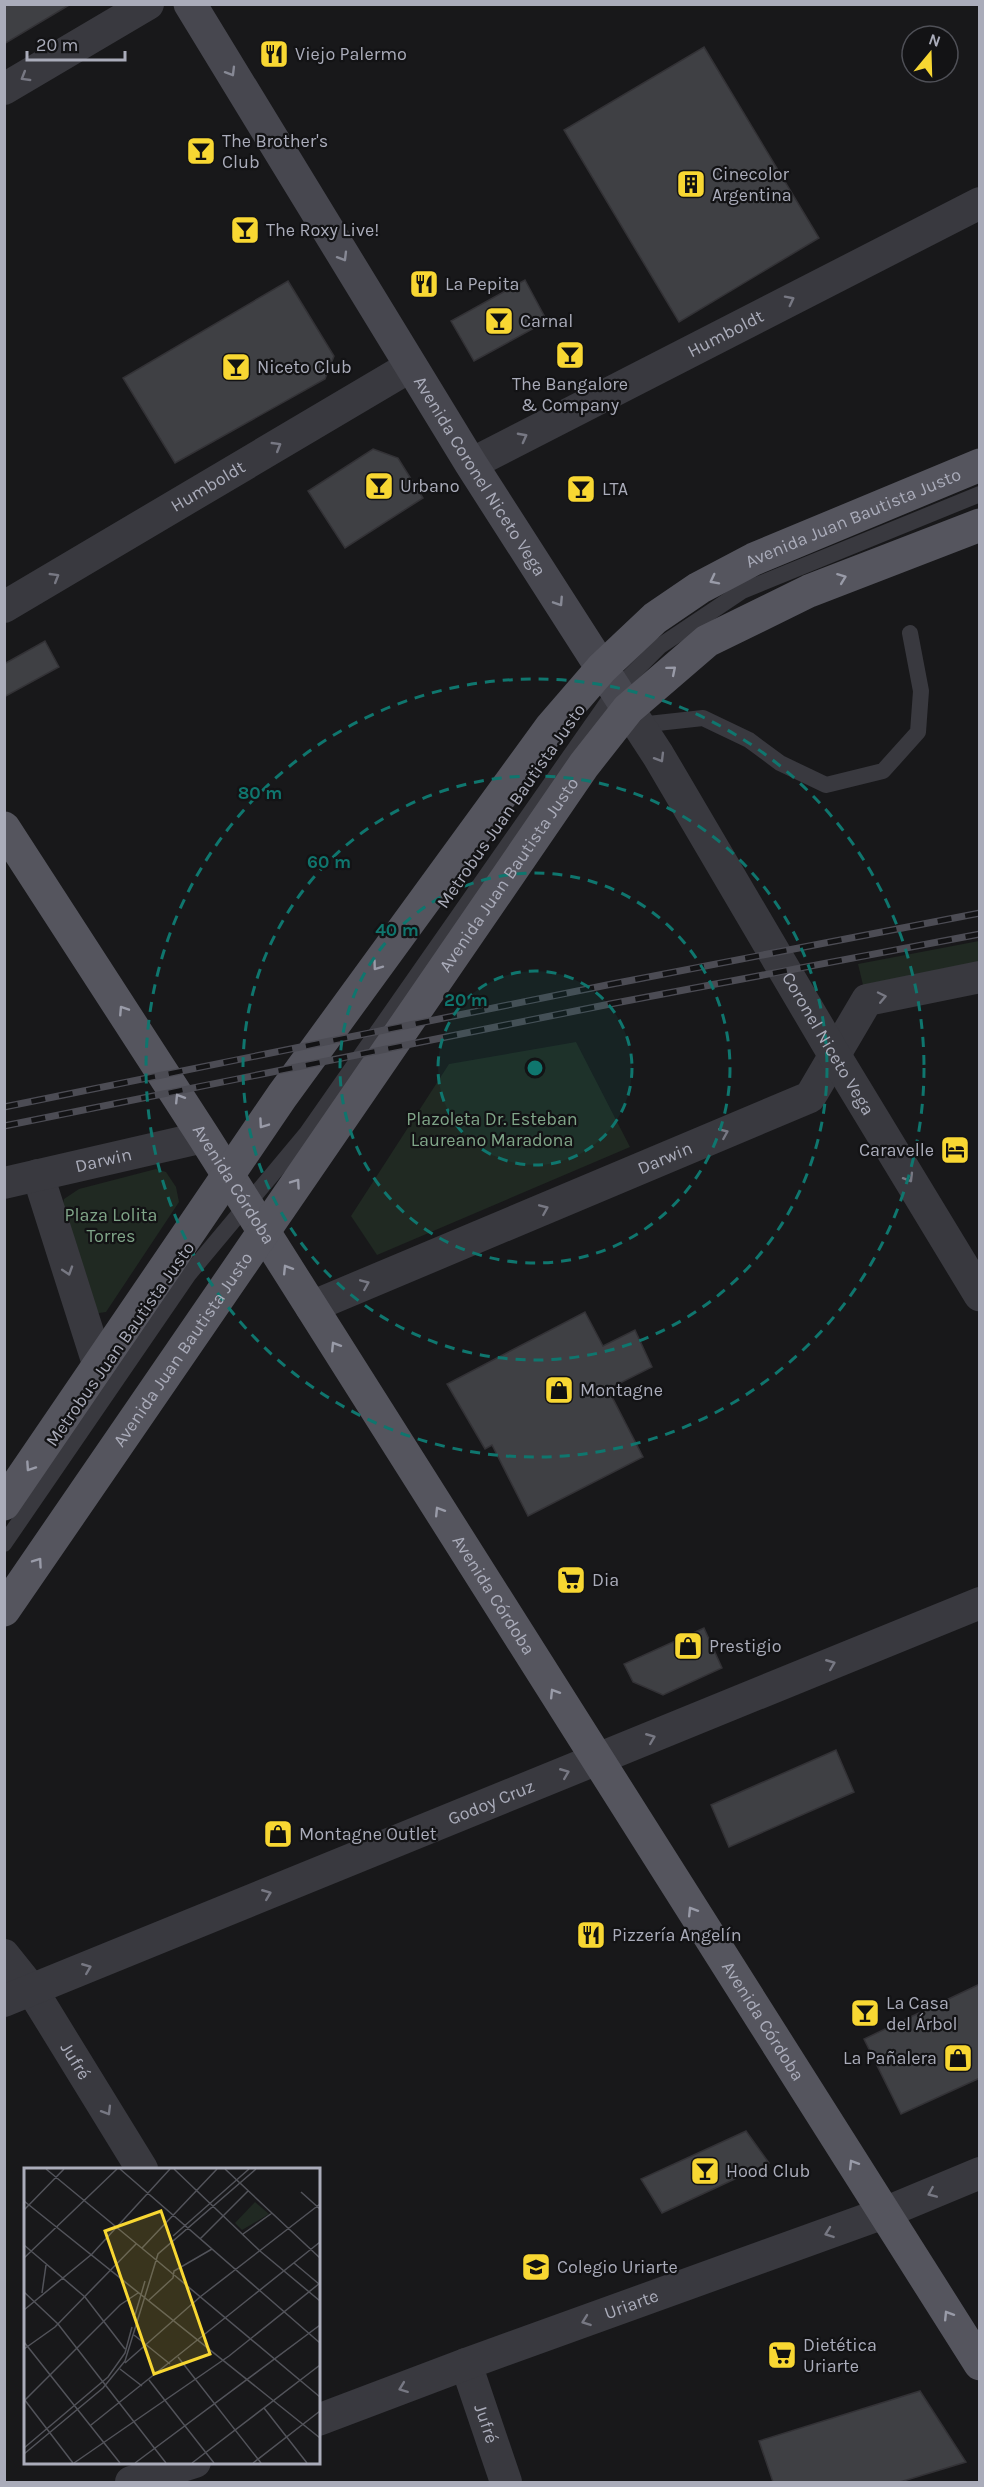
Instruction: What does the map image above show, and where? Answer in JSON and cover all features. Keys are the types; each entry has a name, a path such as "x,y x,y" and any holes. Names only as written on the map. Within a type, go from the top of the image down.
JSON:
{"main road":[{"name":"Avenida Coronel Niceto Vega","path":"190,4 471,464 621,698"},
{"name":"Avenida Juan Bautista Justo","path":"4,1610 255,1218 584,765 621,698 655,618 699,588 754,559 980,465"},
{"name":"Avenida Juan Bautista Justo","path":"4,1504 99,1367 227,1174 551,727 621,698 707,641 808,591 980,525"},
{"name":"Avenida Córdoba","path":"4,828 204,1137 980,2364"}],"street":[{"path":"4,89 148,4"},
{"name":"Humboldt","path":"471,464 980,203"},
{"name":"Humboldt","path":"4,607 411,366"},
{"name":"Avenida Coronel Niceto Vega","path":"621,698 771,946"},
{"name":"Coronel Niceto Vega","path":"771,946 980,1294"},
{"name":"Darwin","path":"311,1307 810,1097 867,1000 980,977"},
{"name":"Darwin","path":"4,1183 204,1137"},
{"path":"38,1175 99,1367"},
{"name":"Godoy Cruz","path":"18,1995 980,1603"},
{"name":"Jufré","path":"4,1955 18,1995 141,2168"},
{"name":"Uriarte","path":"320,2419 884,2213 980,2173"},
{"name":"Jufré","path":"466,2364 506,2482"},
{"path":"131,2482 192,2463"}],"lane":[{"path":"910,633 921,691 918,732 883,771 826,785 780,763 749,740 703,718 621,698 660,646 742,591 980,494"},
{"name":"Metrobus Juan Bautista Justo","path":"4,1544 189,1274 255,1218"}],"green space":[{"path":"979,941 979,962 863,985 858,964"},
{"name":"Plazoleta Dr. Esteban Laureano Maradona","path":"576,1042 630,1147 377,1255 351,1216 449,1064"},
{"name":"Plaza Lolita Torres","path":"156,1169 166,1172 176,1187 179,1202 106,1312 92,1314 61,1212 64,1199 79,1189"}],"building":[{"path":"4,4 71,4 4,44"},
{"name":"Cinecolor Argentina","path":"704,47 819,238 679,322 564,130"},
{"name":"Carnal","path":"525,280 547,321 474,361 451,321"},
{"name":"Niceto Club","path":"288,281 334,356 325,379 175,463 123,378"},
{"name":"Urbano","path":"373,449 398,458 423,498 345,548 308,491"},
{"path":"45,641 59,667 4,697 4,664"},
{"path":"585,1312 603,1346 635,1330 652,1367 608,1389 643,1457 528,1516 492,1445 485,1449 447,1384"},
{"name":"Prestigio","path":"704,1628 722,1668 663,1695 633,1682 624,1664"},
{"path":"836,1750 854,1792 729,1847 711,1805"},
{"path":"980,1984 980,2078 901,2114 864,2039"},
{"name":"Hood Club","path":"746,2131 769,2163 662,2213 641,2179"},
{"path":"920,2391 966,2462 900,2482 773,2482 759,2441"}],"railway":[{"path":"4,1107 607,985 980,913"},
{"path":"4,1126 610,1004 980,934"}],"place":[{"name":"Viejo Palermo","path":"274,54"},
{"name":"The Brother's Club","path":"201,151"},
{"name":"Cinecolor Argentina","path":"691,184"},
{"name":"The Roxy Live!","path":"245,230"},
{"name":"La Pepita","path":"424,284"},
{"name":"Carnal","path":"499,321"},
{"name":"The Bangalore & Company","path":"570,355"},
{"name":"Niceto Club","path":"236,367"},
{"name":"Urbano","path":"379,486"},
{"name":"LTA","path":"581,489"},
{"name":"Caravelle","path":"955,1150"},
{"name":"Montagne","path":"559,1390"},
{"name":"Dia","path":"571,1580"},
{"name":"Prestigio","path":"688,1646"},
{"name":"Montagne Outlet","path":"278,1834"},
{"name":"Pizzería Angelín","path":"591,1935"},
{"name":"La Casa del Árbol","path":"865,2013"},
{"name":"La Pañalera","path":"958,2058"},
{"name":"Hood Club","path":"705,2171"},
{"name":"Colegio Uriarte","path":"536,2267"},
{"name":"Dietética Uriarte","path":"782,2355"}]}
